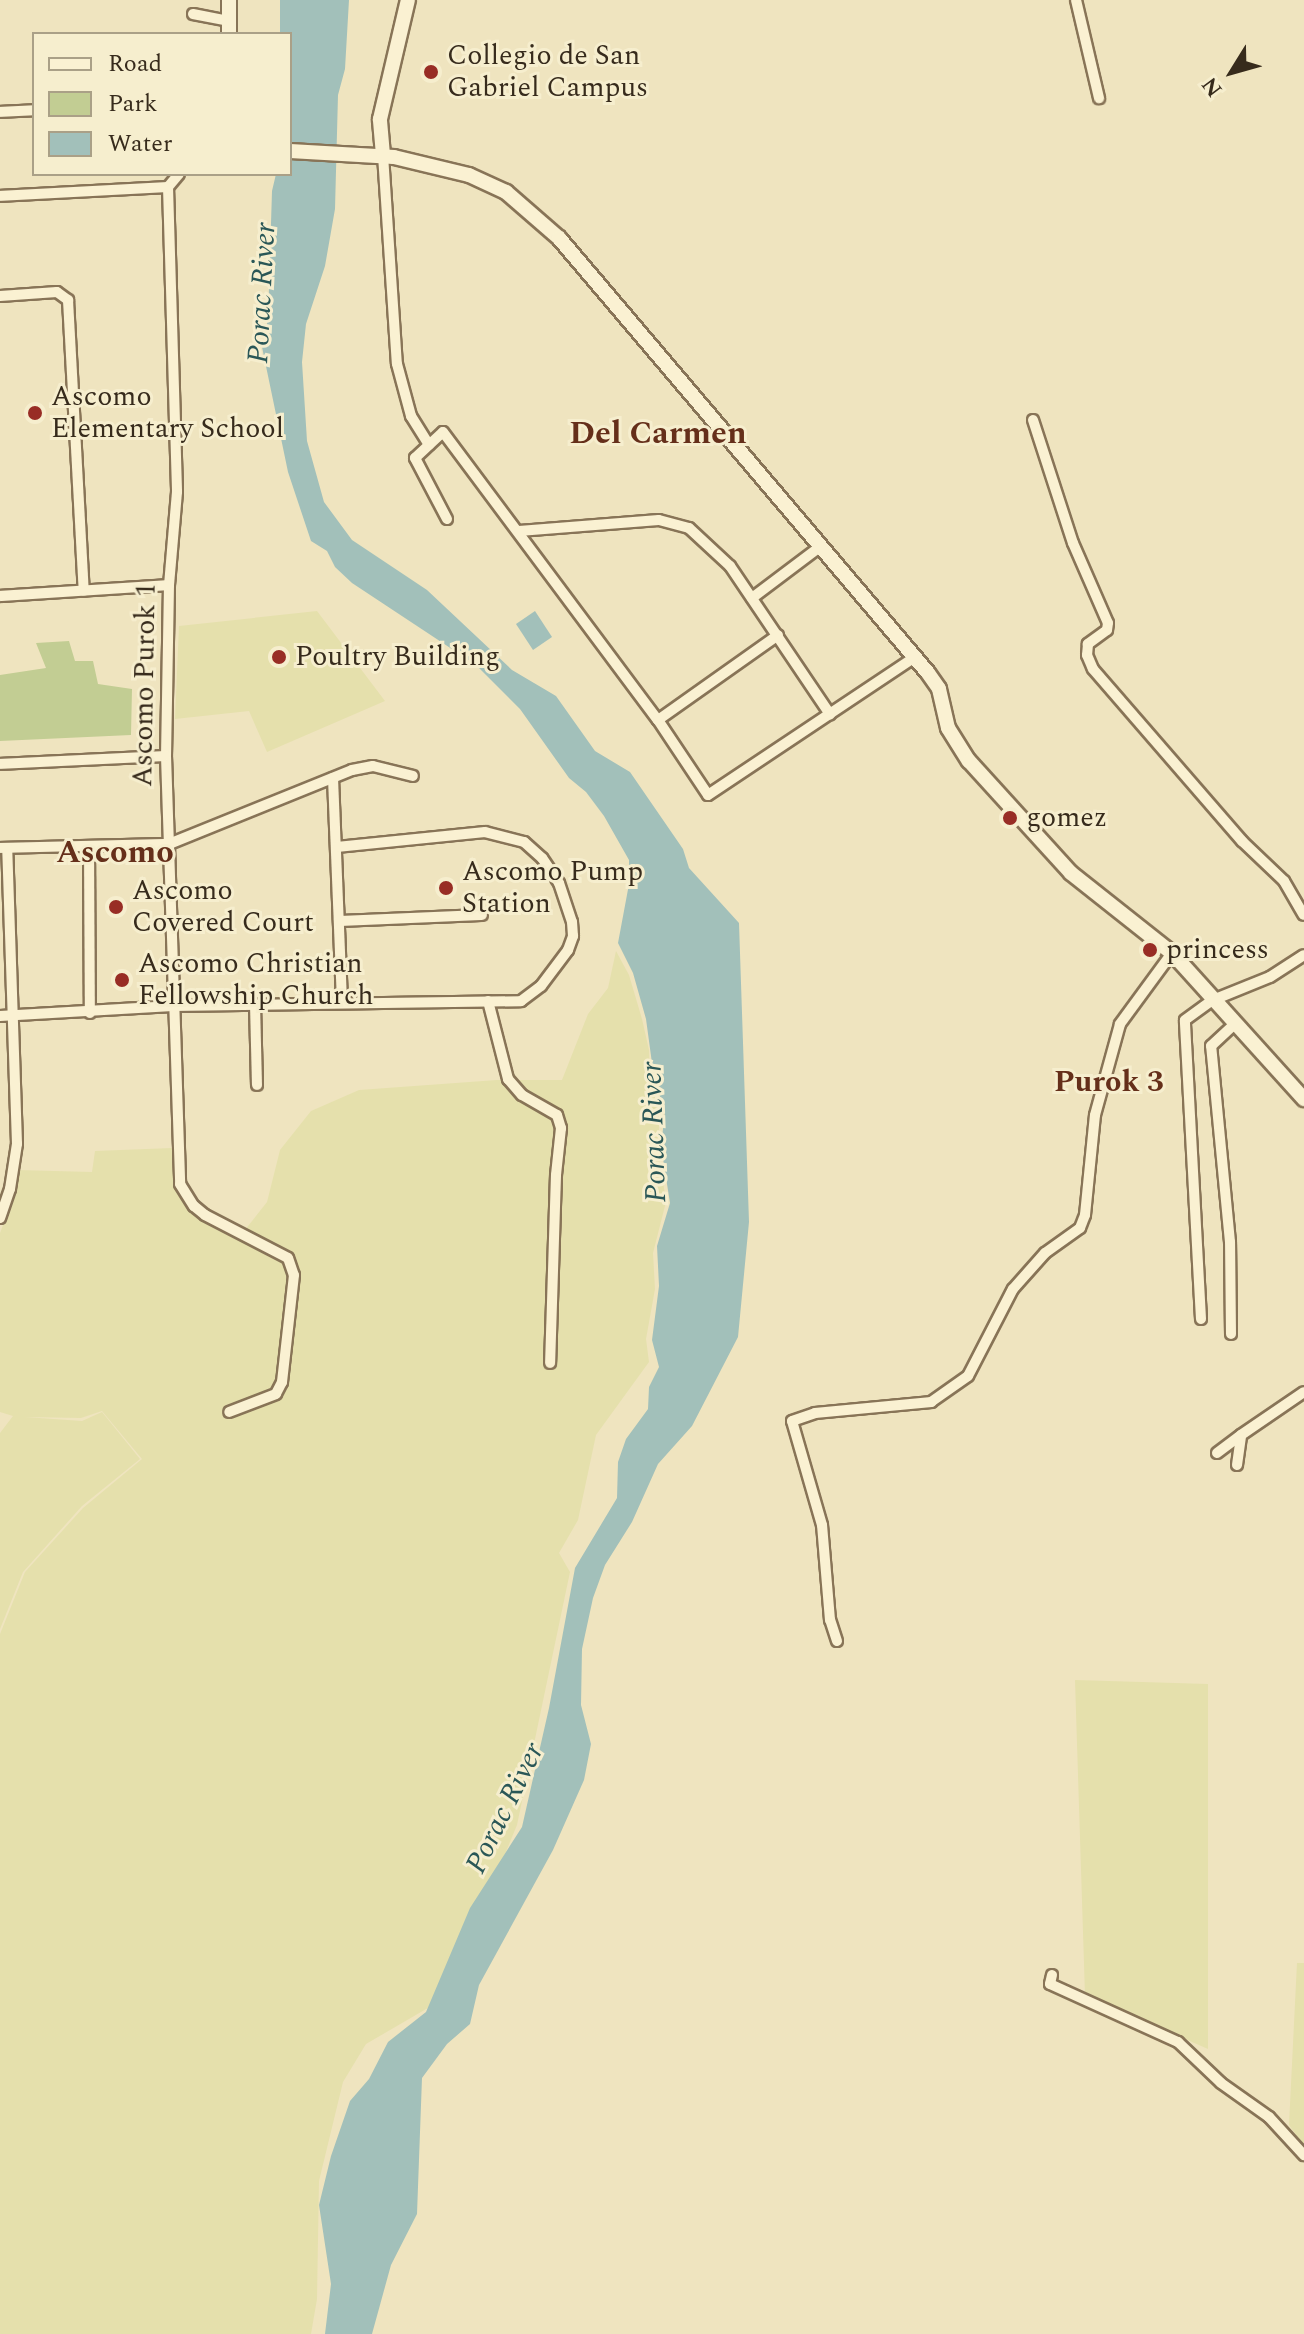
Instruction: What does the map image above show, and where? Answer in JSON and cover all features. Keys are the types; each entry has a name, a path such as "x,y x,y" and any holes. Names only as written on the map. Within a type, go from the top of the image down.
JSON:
{"street":[{"path":"193,14 228,28 229,0"},
{"path":"408,0 380,119 397,364 411,416 429,445"},
{"path":"1076,0 1099,98"},
{"path":"0,112 32,110"},
{"path":"292,151 383,155 469,175 506,192 534,214 570,250 915,657 939,689 948,728 969,761 1071,873 1172,953 1304,1099"},
{"path":"0,196 168,187 177,176"},
{"name":"Ascomo Purok 1","path":"168,187 177,492 169,585 166,756 180,1184 194,1206 205,1215 288,1258 294,1275 282,1382 276,1394 229,1412"},
{"path":"0,296 57,292 68,300 84,591"},
{"path":"1033,420 1073,543 1108,623 1107,630 1088,644 1087,655 1093,669 1242,841 1284,881 1304,915"},
{"path":"447,519 415,458 443,432 451,438 658,720 708,795 915,657"},
{"path":"519,531 631,521 676,524 702,538 730,566 830,714"},
{"path":"752,598 821,546"},
{"path":"0,596 169,585"},
{"path":"658,720 778,635"},
{"path":"0,764 166,756"},
{"path":"0,1218 10,1189 17,1144 15,1016 3,848 169,844 333,778 373,766 413,776"},
{"path":"333,778 342,1002"},
{"path":"0,1016 173,1006 521,1001 533,994 568,950 573,936 572,922 559,883 542,858 524,842 485,832 337,847"},
{"path":"89,846 90,1013"},
{"path":"339,921 482,915"},
{"path":"837,1641 830,1620 822,1525 792,1421 815,1413 931,1402 968,1376 1013,1289 1045,1253 1080,1228 1085,1215 1095,1115 1120,1024 1172,953"},
{"path":"1201,1319 1185,1020 1213,1000 1270,977 1304,955"},
{"path":"488,1001 508,1079 531,1101 557,1115 561,1128 556,1175 550,1363"},
{"path":"255,1004 257,1085"},
{"path":"1231,1334 1230,1242 1211,1046 1236,1023"},
{"path":"1217,1453 1304,1392"},
{"path":"1237,1465 1241,1435"},
{"path":"1052,1975 1050,1984 1178,2042 1221,2083 1269,2117 1304,2155"}],"shaded area":[{"path":"317,611 385,701 267,752 249,711 175,719 179,626"},
{"path":"616,951 629,975 642,1019 649,1050 650,1080 660,1113 658,1147 666,1202 653,1253 655,1289 646,1339 649,1362 596,1435 578,1520 559,1553 570,1572 517,1825 457,1970 433,2005 366,2044 343,2082 319,2181 317,2299 311,2334 0,2334 0,1634 25,1572 83,1508 142,1459 102,1411 81,1418 25,1417 82,1421 102,1412 140,1459 82,1506 23,1572 0,1629 0,1433 13,1416 0,1412 0,1233 15,1193 17,1170 92,1172 95,1151 172,1148 177,1190 186,1206 237,1240 267,1202 280,1150 311,1111 359,1090 497,1080 562,1080 588,1014 608,988"},
{"path":"1075,1680 1208,1684 1208,2049 1085,1995"},
{"path":"1297,1963 1304,1963 1304,2146 1289,2125"}],"green space":[{"path":"69,641 75,661 93,661 98,684 132,689 131,735 0,741 0,675 46,668 36,643"}],"water":[{"path":"280,0 349,0 345,69 338,95 335,209 325,266 306,324 302,362 307,441 324,502 352,540 427,590 512,670 556,696 595,751 630,772 683,849 689,868 739,923 749,1222 738,1337 692,1426 658,1464 632,1522 605,1565 593,1598 582,1649 581,1705 591,1744 584,1780 553,1850 479,1985 470,2024 447,2044 422,2078 417,2214 391,2265 372,2334 325,2334 331,2284 319,2205 331,2156 350,2101 369,2079 388,2042 426,2012 470,1908 522,1827 549,1708 575,1568 617,1498 618,1462 626,1439 648,1409 649,1387 659,1367 652,1340 659,1286 657,1246 670,1203 661,1146 665,1112 654,1078 646,1019 633,973 618,943 629,884 629,860 604,816 586,792 569,778 520,709 476,665 352,583 335,567 327,551 311,541 288,472 262,347 268,319 272,191 276,176 292,176 292,32 280,32"},
{"path":"535,611 552,637 533,650 516,624"}],"place":[{"name":"Collegio de San Gabriel Campus","path":"431,72"},
{"name":"Ascomo Elementary School","path":"35,413"},
{"name":"Poultry Building","path":"279,657"},
{"name":"gomez","path":"1010,818"},
{"name":"Ascomo Pump Station","path":"446,888"},
{"name":"Ascomo Covered Court","path":"116,907"},
{"name":"princess","path":"1150,950"},
{"name":"Ascomo Christian Fellowship Church","path":"122,980"}],"district":[{"name":"Del Carmen","path":"658,434"},
{"name":"Ascomo","path":"115,853"},
{"name":"Purok 3","path":"1109,1082"}],"water label":[{"name":"Porac River","path":"262,293"},
{"name":"Porac River","path":"654,1132"},
{"name":"Porac River","path":"505,1808"}]}
